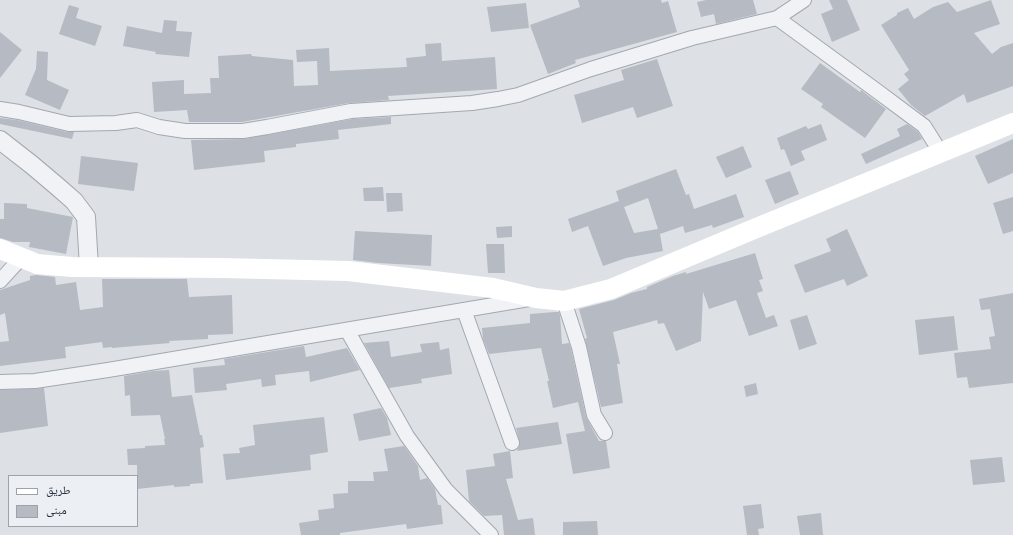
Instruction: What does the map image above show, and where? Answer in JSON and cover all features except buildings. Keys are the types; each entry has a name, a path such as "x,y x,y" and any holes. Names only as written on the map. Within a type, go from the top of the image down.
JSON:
{"main road":[{"path":"0,249 37,264 72,267 348,271 493,288 536,298 564,301 611,289 1013,123"}],"street":[{"path":"0,109 69,124 116,123 137,120 159,127 185,131 243,131 351,111 472,103 518,95 591,69 692,38 777,18 804,0"},
{"path":"777,18 878,90 924,126 941,153"},
{"path":"0,140 58,187 74,202 86,217 89,267"},
{"path":"0,281 21,258"},
{"path":"0,382 35,381 108,370 536,298"},
{"path":"564,301 579,347 594,415 605,433"},
{"path":"464,310 512,443"},
{"path":"347,330 407,436 446,490 491,535"}]}
